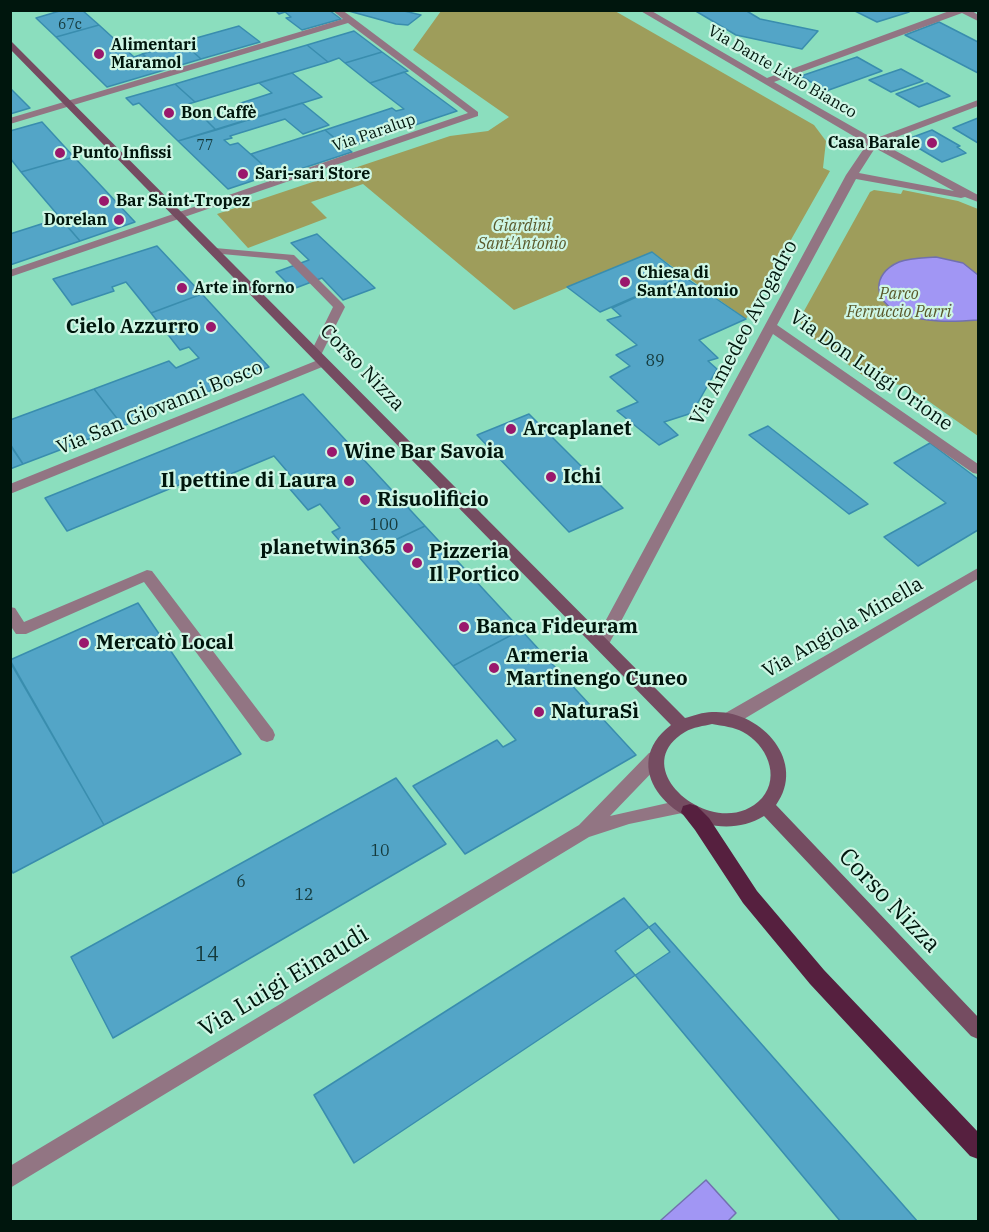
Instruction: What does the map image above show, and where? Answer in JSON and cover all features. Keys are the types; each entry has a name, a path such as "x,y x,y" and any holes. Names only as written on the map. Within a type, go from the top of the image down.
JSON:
{"highway":[{"path":"686,810 702,824 750,897 818,977 978,1148"}],"main road":[{"name":"Corso Nizza","path":"10,43 681,724"},
{"path":"703,719 728,720 745,726 761,736 772,749 779,764 780,779 776,794 766,806 753,814 730,819 705,818 686,810 669,796 660,784 655,758 659,744 668,733 681,724 703,719"},
{"name":"Corso Nizza","path":"766,806 978,1030"}],"street":[{"path":"336,10 350,20"},
{"path":"766,81 962,10 978,18"},
{"name":"Via Dante Livio Bianco","path":"643,11 873,143 976,198"},
{"path":"10,121 350,20"},
{"name":"Via Paralup","path":"10,274 475,114 350,20"},
{"path":"873,143 978,103"},
{"name":"Via Amedeo Avogadro","path":"601,644 851,176 873,143"},
{"path":"851,176 976,198"},
{"path":"214,251 290,257 339,307 320,358"},
{"name":"Via Don Luigi Orione","path":"770,326 978,470"},
{"name":"Via San Giovanni Bosco","path":"10,489 320,358"},
{"name":"Via Angiola Minella","path":"728,720 978,573"},
{"path":"10,612 21,630 147,575 267,735"},
{"name":"Via Luigi Einaudi","path":"584,831 655,758"},
{"name":"Via Luigi Einaudi","path":"10,1178 584,831 629,817 686,810"}],"green space":[{"name":"Giardini Sant'Antonio","path":"441,11 615,11 814,125 826,141 823,168 830,171 746,319 652,252 514,310 363,184 311,202 327,218 248,248 217,214 450,136 488,131 509,117 413,50"},
{"name":"Parco Ferruccio Parri","path":"874,190 901,194 903,190 958,201 978,209 978,436 907,386 869,380 802,328 800,321 804,311 870,192"}],"shaded area":[{"path":"936,257 963,263 978,275 978,320 919,319 891,308 880,295 880,281 890,267 908,260"},
{"path":"706,1180 736,1213 728,1221 660,1221"}],"building":[{"path":"63,10 82,10 99,25 56,37 36,18"},
{"path":"275,10 329,10 341,19 302,30 286,18 291,17 285,12 279,14"},
{"path":"345,10 400,10 421,15 408,25 396,24"},
{"path":"694,10 745,10 760,19 818,31 802,49 736,35"},
{"path":"853,10 906,10 909,12 877,22"},
{"path":"939,22 978,42 978,73 905,35"},
{"path":"99,25 134,57 143,54 161,71 107,87 56,37"},
{"path":"239,26 260,42 201,59 182,42"},
{"path":"354,31 382,52 345,63 339,58 328,62 307,45"},
{"path":"182,42 201,59 161,71 142,54"},
{"path":"307,45 328,62 195,102 175,84"},
{"path":"382,52 408,71 370,83 345,63"},
{"path":"857,57 882,71 826,91 801,76"},
{"path":"901,69 923,81 891,92 869,80"},
{"path":"404,72 457,111 346,148 325,130 392,108 396,111 404,109 370,83"},
{"path":"292,73 322,97 216,130 206,120 243,109 238,104 272,93 259,83"},
{"path":"927,83 950,96 919,107 896,94"},
{"path":"175,84 195,102 185,105 196,114 207,111 214,118 206,120 216,130 178,141 139,103 133,105 126,98"},
{"path":"10,88 30,108 10,114"},
{"path":"302,103 329,125 303,134 285,119 230,136 232,138 224,140 230,145 238,143 273,174 228,189 178,141"},
{"path":"978,118 978,143 953,128"},
{"path":"42,122 74,157 21,172 10,158 10,131"},
{"path":"325,130 352,152 276,177 251,154"},
{"name":"Casa Barale","path":"932,130 960,146 957,147 966,153 942,162 905,140"},
{"path":"74,157 135,222 80,241 21,172"},
{"path":"60,218 80,241 10,265 10,234"},
{"path":"317,234 375,288 343,300 322,278 293,289 276,272 309,260 291,243"},
{"path":"157,246 202,294 151,313 126,282 112,287 114,291 72,305 53,279"},
{"name":"Chiesa di Sant'Antonio","path":"652,252 683,276 600,312 567,287"},
{"path":"683,276 746,319 699,340 718,358 708,361 717,369 692,413 664,422 678,435 659,445 617,411 638,402 610,377 630,366 616,355 637,345 607,320 621,316 612,308"},
{"path":"202,294 269,367 123,426 94,389 169,361 176,368 199,358 189,347 180,350 151,313"},
{"path":"94,389 123,426 23,464 10,444 10,420"},
{"path":"303,394 425,526 363,555 354,544 346,548 332,532 340,528 320,504 308,510 289,488 298,484 274,456 197,488 191,480 67,531 45,498"},
{"path":"529,414 623,508 569,532 477,435"},
{"path":"768,426 868,504 849,514 749,435"},
{"path":"930,443 978,479 978,530 918,566 884,537 946,503 894,463"},
{"path":"10,445 23,464 10,469"},
{"path":"425,526 521,630 453,666 359,557"},
{"path":"138,603 241,754 104,825 10,660"},
{"path":"521,630 636,755 465,854 413,786 497,740 503,747 516,740 453,666"},
{"path":"10,662 104,825 13,873 10,868"},
{"path":"396,778 446,844 113,1038 71,957"},
{"path":"624,898 670,952 354,1163 314,1095"},
{"path":"655,923 918,1222 841,1222 615,951"}],"place":[{"name":"Alimentari Maramol","path":"99,54"},
{"name":"Bon Caffè","path":"169,113"},
{"name":"Casa Barale","path":"932,143"},
{"name":"Punto Infissi","path":"60,153"},
{"name":"Sari-sari Store","path":"243,174"},
{"name":"Bar Saint-Tropez","path":"104,201"},
{"name":"Dorelan","path":"119,220"},
{"name":"Chiesa di Sant'Antonio","path":"625,282"},
{"name":"Arte in forno","path":"182,288"},
{"name":"Cielo Azzurro","path":"211,327"},
{"name":"Arcaplanet","path":"511,429"},
{"name":"Wine Bar Savoia","path":"332,452"},
{"name":"Ichi","path":"551,477"},
{"name":"Il pettine di Laura","path":"349,481"},
{"name":"Risuolificio","path":"365,500"},
{"name":"planetwin365","path":"408,548"},
{"name":"Pizzeria Il Portico","path":"417,563"},
{"name":"Banca Fideuram","path":"464,627"},
{"name":"Mercatò Local","path":"84,643"},
{"name":"Armeria Martinengo Cuneo","path":"494,668"},
{"name":"NaturaSì","path":"539,712"}]}
